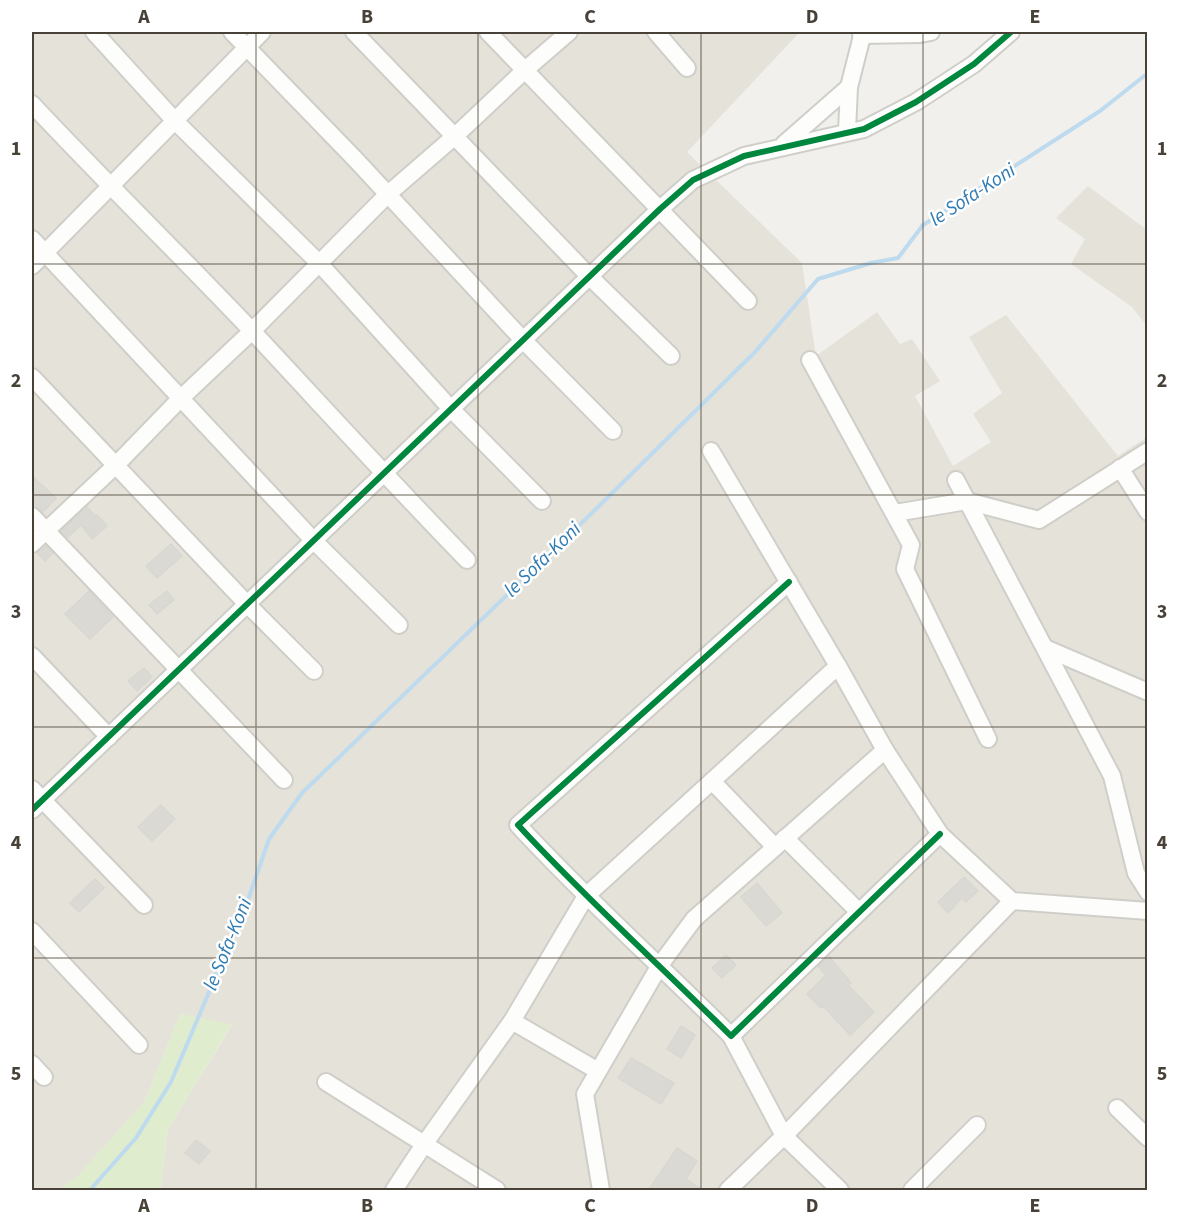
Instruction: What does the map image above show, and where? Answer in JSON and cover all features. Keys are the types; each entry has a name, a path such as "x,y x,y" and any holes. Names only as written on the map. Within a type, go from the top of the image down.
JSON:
{"street":[{"path":"94,32 175,121 319,263 451,409 542,501"},
{"path":"232,32 388,194 523,340 613,431"},
{"path":"32,266 262,32"},
{"path":"354,32 589,276 671,356"},
{"path":"488,32 748,301"},
{"path":"32,544 116,465 388,194 569,32"},
{"path":"656,32 687,68"},
{"path":"848,131 849,87 862,33 920,34 931,32"},
{"path":"144,905 35,799 109,737 589,276 693,180 744,156 864,129 916,102 974,64 1011,32"},
{"path":"783,146 849,87"},
{"path":"32,104 252,331 467,560"},
{"path":"32,239 314,541 399,625"},
{"path":"810,360 911,545 905,569 988,739"},
{"path":"32,377 247,604 314,671"},
{"path":"711,451 885,750 940,834 1012,901 1148,911"},
{"path":"895,513 967,501 1039,520 1148,451"},
{"path":"1120,468 1148,512"},
{"path":"956,480 1112,776 1136,873 1148,892"},
{"path":"32,516 284,780"},
{"path":"789,582 518,825 586,896 731,1036 784,1136 840,1191"},
{"path":"1045,648 1148,692"},
{"path":"32,656 109,737"},
{"path":"394,1191 425,1143 512,1021 586,896 838,666"},
{"path":"601,1191 585,1094 660,965 694,919 885,750"},
{"path":"712,782 860,912"},
{"path":"731,1036 940,834"},
{"path":"728,1191 1012,901"},
{"path":"32,931 139,1045"},
{"path":"512,1021 598,1071"},
{"path":"32,1064 44,1077"},
{"path":"326,1082 497,1191"},
{"path":"1117,1108 1148,1138"},
{"path":"912,1191 977,1125"}],"shaded area":[{"path":"32,32 800,32 687,152 802,263 816,356 877,312 900,344 912,339 940,381 915,396 953,466 991,442 973,414 1002,393 969,337 1006,315 1118,456 1147,437 1147,1190 160,1190 168,1129 232,1025 180,1014 144,1102 77,1177 59,1190 32,1190"},
{"path":"1088,186 1147,230 1147,326 1132,307 1071,264 1085,239 1056,218"}],"green space":[{"path":"180,1014 232,1024 168,1129 160,1190 59,1190 77,1177 144,1102"}],"building":[{"path":"32,476 56,498 43,512 32,501"},
{"path":"87,507 107,526 92,539 81,525 67,538 61,531"},
{"path":"171,544 182,556 157,578 146,566"},
{"path":"46,546 53,553 45,561 37,553"},
{"path":"89,591 113,617 90,639 65,614"},
{"path":"167,591 174,600 157,614 149,605"},
{"path":"144,668 152,677 137,691 128,681"},
{"path":"161,805 175,819 152,841 138,827"},
{"path":"964,877 978,891 966,902 962,898 948,913 938,902"},
{"path":"95,879 104,888 79,912 70,903"},
{"path":"757,883 782,913 766,926 741,897"},
{"path":"726,955 736,965 722,978 712,968"},
{"path":"829,956 851,983 848,985 874,1012 850,1035 823,1006 821,1008 807,994 826,975 818,966"},
{"path":"681,1026 695,1035 681,1058 667,1049"},
{"path":"631,1058 674,1083 661,1104 618,1078"},
{"path":"196,1140 210,1151 199,1164 185,1153"},
{"path":"677,1148 697,1161 686,1179 704,1191 648,1191"}],"waterway":[{"name":"le Sofa-Koni","path":"90,1190 136,1138 171,1082 248,900 269,839 302,793 755,352 818,279 871,263 898,258 923,225 1100,111 1148,73"}],"cycle path":[{"path":"32,810 693,180 744,156 864,129 916,102 974,64 1011,32"},
{"path":"789,582 518,825 597,906 731,1036 940,834"}]}
